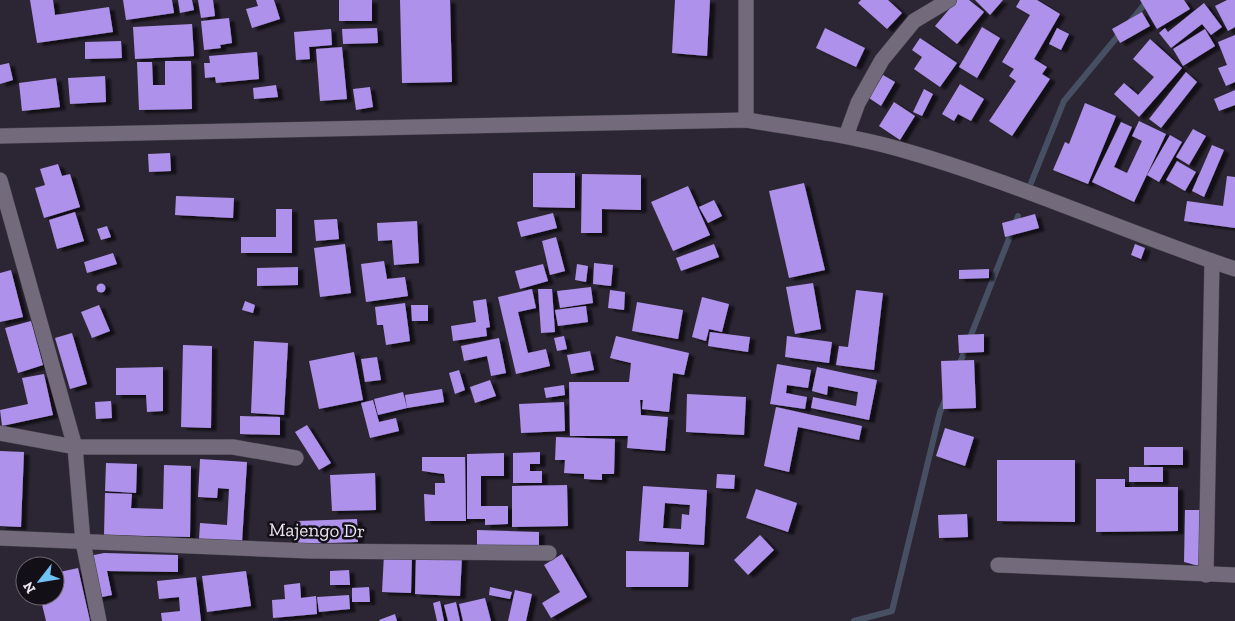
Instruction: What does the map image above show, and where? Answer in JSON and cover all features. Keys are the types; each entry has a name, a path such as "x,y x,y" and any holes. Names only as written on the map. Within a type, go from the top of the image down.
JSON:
{"street":[{"path":"746,0 746,120"},
{"path":"846,136 858,103 882,60 914,21 949,0"},
{"path":"0,136 746,120 846,136 964,170 1235,269"},
{"path":"0,180 75,447 83,542 99,621"},
{"path":"1206,575 1212,261"},
{"path":"0,433 75,447 233,447 296,458"},
{"name":"Majengo Dr","path":"0,538 310,550 549,553"},
{"path":"998,565 1235,575"}],"building":[{"path":"30,0 53,0 55,15 109,7 113,32 37,43"},
{"path":"123,0 172,0 174,13 126,20"},
{"path":"178,0 192,0 194,10 180,13"},
{"path":"198,0 213,0 215,16 201,18"},
{"path":"256,0 274,0 280,19 252,28 246,9 258,6"},
{"path":"339,0 372,0 372,21 339,21"},
{"path":"400,0 450,0 452,82 402,83"},
{"path":"675,0 710,0 707,56 672,53"},
{"path":"861,0 888,0 902,13 887,29 858,3"},
{"path":"957,0 969,0 984,12 957,44 935,26"},
{"path":"975,0 1003,0 990,15"},
{"path":"1020,0 1037,0 1060,14 1034,59 1047,67 1042,74 1050,79 1012,136 989,121 1016,81 1009,76 1014,69 1002,62 1030,15 1016,7"},
{"path":"1140,0 1184,0 1190,9 1157,29"},
{"path":"1227,0 1235,0 1235,27 1228,31 1215,6"},
{"path":"1204,3 1222,27 1211,35 1202,24 1171,48 1159,33 1165,28 1168,32"},
{"path":"1142,12 1150,26 1120,43 1112,29"},
{"path":"229,18 232,43 220,45 221,48 204,50 201,21"},
{"path":"192,24 194,56 135,59 133,27"},
{"path":"982,27 1000,38 977,78 959,67"},
{"path":"377,28 378,43 343,44 342,29"},
{"path":"825,28 865,48 856,67 816,48"},
{"path":"1057,28 1069,34 1061,50 1049,44"},
{"path":"331,29 332,45 309,47 310,59 296,60 294,32"},
{"path":"1205,29 1215,46 1183,66 1173,49"},
{"path":"1235,35 1235,82 1226,86 1218,68 1227,65 1218,42"},
{"path":"920,38 957,63 940,87 914,69 922,57 912,50"},
{"path":"1150,39 1182,68 1139,117 1114,94 1124,83 1138,95 1154,77 1133,59"},
{"path":"121,41 122,58 85,59 85,42"},
{"path":"342,47 347,99 320,101 316,49"},
{"path":"257,52 259,79 216,83 215,77 205,78 204,63 210,63 209,56"},
{"path":"165,61 191,61 192,109 139,110 137,62 152,62 153,85 165,85"},
{"path":"9,63 13,80 0,84 0,65"},
{"path":"1186,72 1197,82 1161,128 1149,119"},
{"path":"883,75 895,82 881,106 869,98"},
{"path":"105,76 106,102 70,104 68,78"},
{"path":"56,78 60,107 22,111 19,83"},
{"path":"960,84 984,99 971,121 958,114 954,121 942,114"},
{"path":"276,85 278,97 254,99 253,88"},
{"path":"370,87 373,107 356,110 353,89"},
{"path":"924,89 933,94 922,116 913,112"},
{"path":"1235,90 1235,105 1219,111 1214,99"},
{"path":"894,102 915,116 900,140 879,126"},
{"path":"1085,103 1116,116 1088,184 1053,170 1065,142 1069,144"},
{"path":"1139,121 1166,134 1134,202 1092,182 1121,122 1132,127 1114,167 1127,173 1142,141 1132,136"},
{"path":"1193,129 1206,136 1189,165 1176,157"},
{"path":"1170,135 1182,142 1159,182 1147,175"},
{"path":"1212,145 1224,150 1204,197 1192,191"},
{"path":"170,153 171,171 149,172 148,154"},
{"path":"1177,161 1196,172 1185,191 1166,180"},
{"path":"58,164 62,176 70,174 80,207 44,218 35,188 45,185 40,169"},
{"path":"533,173 575,173 575,208 533,207"},
{"path":"582,174 641,175 641,210 602,209 602,233 581,233"},
{"path":"1227,176 1235,177 1235,228 1184,221 1187,201 1223,206"},
{"path":"804,183 825,270 789,278 769,191"},
{"path":"688,186 710,235 673,251 651,202"},
{"path":"176,196 234,198 233,218 175,215"},
{"path":"714,200 722,216 708,223 699,207"},
{"path":"276,209 292,209 292,253 241,253 241,237 276,237"},
{"path":"75,212 84,241 57,249 49,220"},
{"path":"553,213 557,228 521,237 517,222"},
{"path":"1035,214 1039,228 1005,237 1002,223"},
{"path":"337,219 339,239 316,241 314,220"},
{"path":"417,221 419,263 394,265 392,240 378,241 377,223"},
{"path":"107,226 111,237 101,240 97,229"},
{"path":"556,237 565,271 550,275 542,241"},
{"path":"345,244 351,293 320,297 314,248"},
{"path":"714,244 719,257 681,271 676,258"},
{"path":"1135,244 1145,248 1141,259 1131,255"},
{"path":"113,253 117,264 87,273 84,262"},
{"path":"384,261 387,279 405,277 408,296 366,302 361,264"},
{"path":"594,263 613,265 611,286 593,284"},
{"path":"543,264 548,281 520,289 515,271"},
{"path":"577,264 588,266 586,282 575,280"},
{"path":"298,267 298,285 257,286 257,268"},
{"path":"989,269 989,278 959,279 959,270"},
{"path":"11,270 23,317 0,322 0,273"},
{"path":"101,283 106,288 101,293 96,288"},
{"path":"813,283 821,329 795,334 786,287"},
{"path":"591,287 593,303 560,308 557,291"},
{"path":"532,289 536,308 518,312 528,353 546,349 550,366 516,374 498,297"},
{"path":"538,289 552,289 555,332 541,333"},
{"path":"610,290 625,292 624,310 608,308"},
{"path":"856,290 883,293 874,370 836,365 839,346 848,347"},
{"path":"702,297 729,304 722,332 709,329 706,341 692,337"},
{"path":"486,299 490,327 486,328 487,336 453,341 451,326 476,322 473,301"},
{"path":"245,301 255,305 253,313 242,310"},
{"path":"637,302 683,310 678,339 632,331"},
{"path":"405,303 410,341 386,345 383,325 377,325 375,307"},
{"path":"99,305 110,331 92,338 81,312"},
{"path":"411,305 428,305 428,321 412,321"},
{"path":"586,306 588,322 558,326 555,310"},
{"path":"31,321 43,365 18,373 5,328"},
{"path":"710,332 750,337 748,352 708,346"},
{"path":"72,333 87,384 70,389 55,338"},
{"path":"984,334 984,352 959,353 958,335"},
{"path":"564,336 567,349 557,351 554,338"},
{"path":"616,336 689,353 684,375 673,373 669,412 642,409 643,400 640,400 641,415 668,417 665,451 627,448 628,436 570,436 569,382 629,382 631,363 610,358"},
{"path":"787,336 832,342 829,363 785,357"},
{"path":"499,338 506,373 491,376 487,356 464,361 461,346"},
{"path":"254,341 288,343 284,415 251,413"},
{"path":"183,345 212,346 211,428 181,427"},
{"path":"590,351 594,370 571,374 567,355"},
{"path":"354,352 363,400 319,409 309,361"},
{"path":"377,357 381,380 365,382 361,359"},
{"path":"974,360 976,408 943,409 941,361"},
{"path":"777,364 811,370 808,388 787,385 786,393 807,397 805,409 770,404"},
{"path":"163,367 163,411 147,412 146,395 116,395 116,368"},
{"path":"817,367 877,380 869,420 811,408 813,397 856,406 858,392 828,386 827,395 812,391"},
{"path":"459,370 465,390 455,394 449,373"},
{"path":"44,374 53,415 2,426 0,410 28,404 22,378"},
{"path":"490,380 496,396 475,403 470,387"},
{"path":"564,385 565,395 546,398 544,388"},
{"path":"442,389 444,402 407,408 405,395"},
{"path":"403,392 407,408 378,415 374,399"},
{"path":"687,394 746,397 744,435 686,432"},
{"path":"373,400 379,422 396,418 399,431 370,438 361,403"},
{"path":"111,401 112,418 96,419 95,402"},
{"path":"564,402 565,431 521,433 519,404"},
{"path":"776,407 862,426 859,440 798,427 789,472 764,466"},
{"path":"240,416 280,417 280,435 240,434"},
{"path":"307,425 331,463 319,470 295,432"},
{"path":"945,428 974,437 965,466 936,456"},
{"path":"556,437 615,439 614,474 602,474 602,480 584,479 584,474 564,473 565,460 555,460"},
{"path":"1144,447 1183,447 1183,465 1144,465"},
{"path":"0,451 24,452 21,527 0,526"},
{"path":"540,452 540,464 530,464 530,471 542,471 542,483 513,483 513,453"},
{"path":"504,453 504,476 481,476 481,506 508,506 508,524 485,525 485,519 467,519 467,454"},
{"path":"422,457 465,457 466,521 425,521 424,494 435,495 435,483 445,483 444,474 422,471"},
{"path":"200,459 247,462 242,542 199,539 200,523 227,525 229,489 218,488 217,498 198,497"},
{"path":"997,460 1075,460 1075,522 997,521"},
{"path":"106,463 137,464 136,493 105,491"},
{"path":"164,465 191,466 190,537 104,535 105,493 132,494 131,508 163,509"},
{"path":"1129,467 1163,467 1163,482 1129,482"},
{"path":"375,473 376,510 332,511 330,475"},
{"path":"717,474 735,475 734,489 716,488"},
{"path":"1096,479 1125,479 1125,487 1178,487 1178,531 1096,532"},
{"path":"567,485 568,526 512,527 512,486"},
{"path":"643,486 707,490 704,545 639,541","holes":["665,503 690,505 689,515 682,514 681,529 663,528"]},
{"path":"756,489 797,503 788,532 746,518"},
{"path":"1185,510 1200,510 1199,566 1184,562"},
{"path":"967,514 968,537 939,538 938,515"},
{"path":"357,519 358,542 298,544 297,521"},
{"path":"477,530 539,532 539,552 477,550"},
{"path":"760,535 774,550 748,575 734,560"},
{"path":"626,551 689,552 688,587 626,587"},
{"path":"104,553 178,555 178,572 107,571 112,595 97,598 89,556"},
{"path":"384,554 412,556 411,593 382,592"},
{"path":"562,554 587,597 551,618 542,603 560,592 544,565"},
{"path":"416,555 462,557 460,596 415,594"},
{"path":"78,568 90,621 46,621 42,606 65,606 65,571"},
{"path":"349,570 350,585 330,585 330,571"},
{"path":"246,571 251,606 207,612 202,576"},
{"path":"196,577 201,621 162,621 161,613 180,611 179,597 159,599 157,581"},
{"path":"300,583 301,598 316,596 317,614 273,618 272,600 285,599 284,585"},
{"path":"369,587 370,602 352,602 352,588"},
{"path":"490,587 512,592 510,599 489,595"},
{"path":"515,590 532,594 526,621 508,621"},
{"path":"349,595 350,609 319,612 317,597"},
{"path":"485,598 491,621 463,621 459,604"},
{"path":"440,601 444,621 437,621 433,603"},
{"path":"456,602 460,621 448,621 444,605"},
{"path":"395,614 397,621 379,620"}],"waterway":[{"path":"1130,22 1148,0"},
{"path":"1031,183 1064,101 1122,31"},
{"path":"958,368 1018,216"},
{"path":"854,621 892,611 940,412 946,398"}]}
